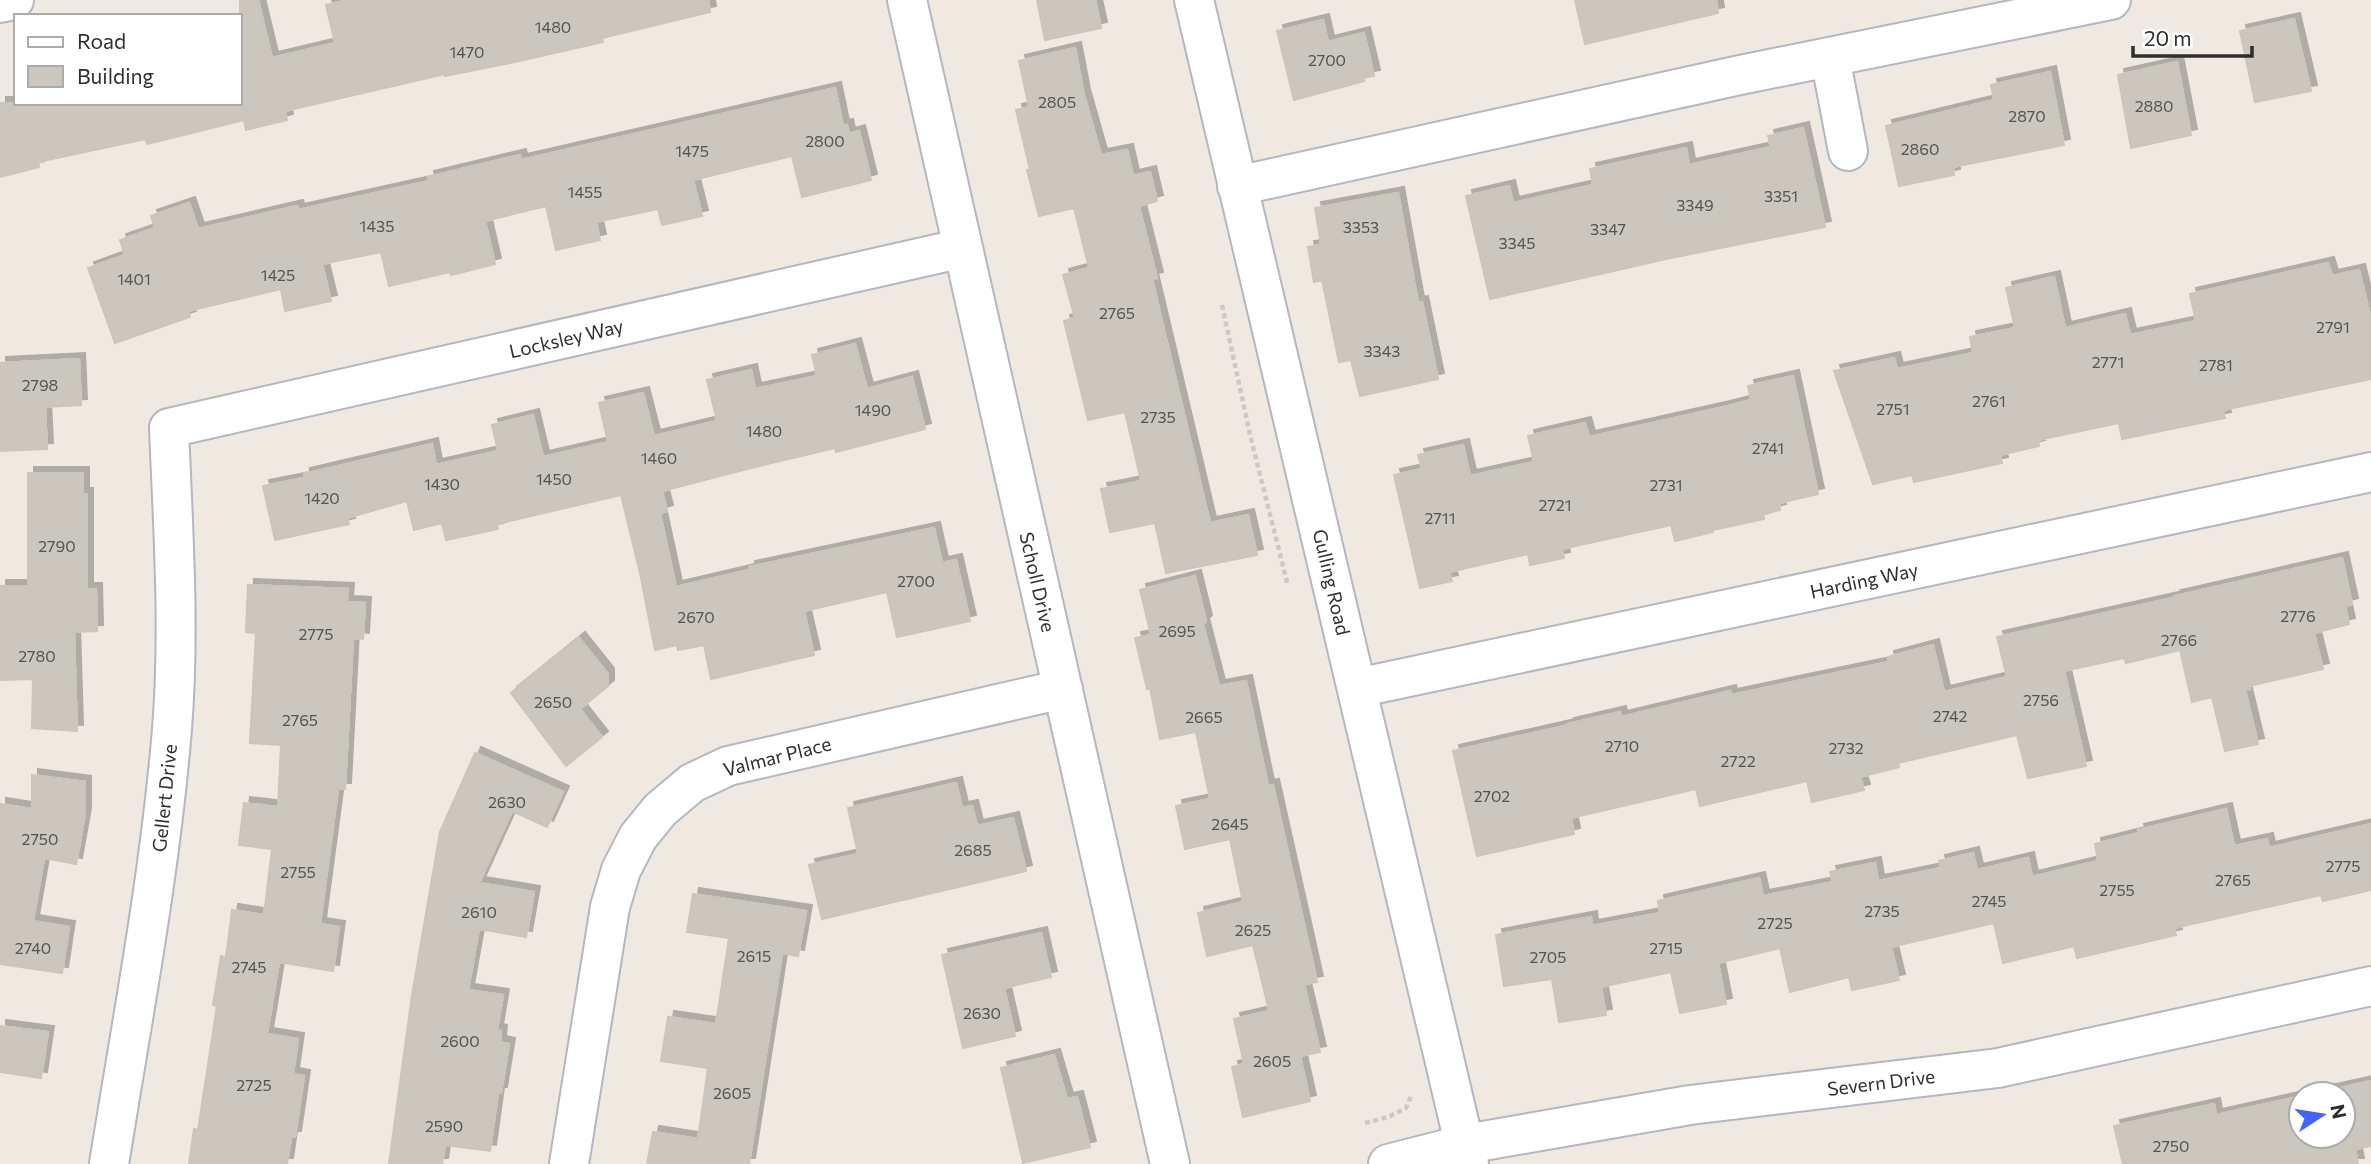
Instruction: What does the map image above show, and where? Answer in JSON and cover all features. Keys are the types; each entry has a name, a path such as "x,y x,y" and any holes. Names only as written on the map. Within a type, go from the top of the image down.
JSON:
{"street":[{"path":"0,3 15,0"},
{"name":"Scholl Drive","path":"907,0 1170,1164"},
{"name":"Gulling Road","path":"1195,0 1468,1154"},
{"path":"1237,186 1830,57 2111,0"},
{"path":"1830,57 1848,150"},
{"name":"Locksley Way","path":"169,428 963,248"},
{"name":"Gellert Drive","path":"109,1164 159,855 172,727 176,591 169,428"},
{"name":"Harding Way","path":"1357,688 2371,472"},
{"name":"Valmar Place","path":"569,1164 610,907 621,870 638,837 660,810 692,783 728,766 1063,689"},
{"name":"Severn Drive","path":"1388,1164 1468,1154 1690,1105 1998,1068 2371,986"}],"building":[{"path":"240,0 258,0 272,58 335,43 326,5 349,0 708,0 710,12 602,38 603,42 515,62 445,74 285,111 287,120 246,130 244,120 147,144 146,139 38,162 39,167 0,177 0,103 242,105"},
{"path":"1037,0 1095,0 1101,28 1045,40"},
{"path":"1575,0 1716,0 1718,13 1585,44"},
{"path":"2294,19 2311,91 2255,102 2240,31"},
{"path":"1323,20 1328,42 1364,33 1374,76 1294,100 1277,31"},
{"path":"1075,48 1084,95 1101,155 1127,150 1133,176 1150,172 1157,201 1139,206 1157,278 1152,279 1210,523 1248,515 1257,555 1166,573 1155,523 1110,532 1101,489 1141,481 1125,412 1088,420 1064,321 1075,318 1063,275 1089,268 1074,208 1039,216 1016,110 1029,107 1019,61"},
{"path":"2177,62 2191,135 2131,148 2118,75"},
{"path":"2050,72 2064,145 1953,167 1954,175 1899,186 1886,126 1994,100 1991,85"},
{"path":"835,88 843,126 847,125 849,134 859,131 871,180 802,197 792,156 693,180 702,216 662,225 658,209 596,222 600,240 556,250 546,206 485,221 495,264 389,286 381,252 322,264 331,301 285,311 281,289 188,311 190,317 115,343 88,268 125,255 120,240 155,228 151,216 189,203 198,229 297,206 298,210 429,181 428,177 520,155 521,160"},
{"path":"1803,128 1825,227 1666,259 1490,299 1466,196 1509,186 1513,203 1593,185 1590,169 1686,148 1689,165 1771,147 1768,136"},
{"path":"1398,193 1418,303 1422,302 1438,379 1360,396 1351,360 1339,362 1322,280 1314,282 1308,247 1321,245 1315,208"},
{"path":"2328,263 2332,276 2359,270 2371,319 2371,379 2223,410 2225,418 2122,439 2119,423 2038,440 2039,446 2000,455 2002,463 1914,482 1912,475 1873,484 1834,371 1894,358 1897,369 1973,353 1970,337 2015,328 2006,288 2054,277 2065,328 2125,314 2130,335 2196,321 2190,294"},
{"path":"855,344 867,389 912,377 925,429 836,452 835,448 662,491 667,511 660,513 676,587 749,570 749,567 934,528 942,563 956,560 970,621 897,637 887,592 804,611 814,655 711,679 704,645 678,650 677,645 655,650 621,495 497,524 498,529 446,540 442,523 414,530 407,501 347,518 349,524 275,540 263,486 304,478 304,474 432,444 436,465 498,451 492,425 533,415 543,457 608,442 599,403 643,393 654,436 717,421 707,380 751,370 755,389 817,376 812,355"},
{"path":"79,359 81,405 45,407 47,449 0,451 0,363"},
{"path":"1793,376 1818,494 1779,503 1780,510 1763,514 1764,519 1675,541 1671,525 1562,549 1564,558 1530,565 1528,554 1449,572 1452,581 1420,588 1394,475 1422,469 1418,455 1463,445 1470,476 1534,462 1528,436 1585,423 1589,437 1724,407 1751,400 1748,386"},
{"path":"28,473 83,473 83,494 87,494 87,589 96,589 97,631 74,632 77,731 32,728 33,679 0,680 0,586 28,586"},
{"path":"2342,558 2352,604 2345,606 2349,624 2314,633 2323,669 2249,686 2250,689 2245,690 2258,744 2225,751 2212,697 2192,702 2180,650 2126,663 2124,658 2064,671 2086,766 2028,778 2017,735 1898,763 1899,767 1860,777 1864,790 1812,802 1807,781 1700,806 1696,789 1571,818 1574,834 1477,856 1453,751 1620,712 1621,717 1730,691 1731,695 1889,662 1888,657 1933,645 1944,692 2007,677 1997,637"},
{"path":"1195,576 1206,621 1203,624 1219,686 1246,681 1268,786 1273,785 1317,982 1304,984 1320,1052 1300,1056 1310,1101 1243,1117 1232,1067 1244,1064 1234,1019 1269,1011 1253,945 1207,956 1198,913 1243,902 1230,839 1185,849 1176,806 1210,799 1196,732 1160,739 1150,688 1147,689 1135,638 1151,635 1140,590"},
{"path":"248,585 348,589 347,602 365,603 363,639 353,638 345,789 338,789 320,924 339,927 333,971 279,962 267,1034 298,1039 293,1074 304,1076 295,1137 291,1137 287,1164 189,1164 194,1129 198,1130 217,1006 213,1005 221,956 226,958 232,910 264,915 272,849 239,845 244,803 278,807 281,745 250,743 256,633 246,632"},
{"path":"579,638 608,674 608,686 580,709 602,737 566,766 511,693"},
{"path":"475,753 563,792 547,827 512,811 479,883 534,892 526,937 479,929 468,990 503,995 497,1030 501,1031 500,1042 509,1044 501,1093 498,1093 490,1151 445,1145 442,1164 389,1164 412,995 440,832"},
{"path":"32,775 85,782 85,814 76,864 44,858 33,921 69,927 62,973 0,964 0,804 32,809"},
{"path":"956,783 962,808 972,806 977,826 1013,818 1026,871 822,919 809,865 858,854 848,808"},
{"path":"2226,809 2234,846 2267,839 2269,848 2371,824 2371,890 2323,901 2321,895 2174,928 2176,935 2077,958 2074,946 2003,963 1994,923 1891,947 1899,980 1852,990 1849,977 1790,992 1780,948 1718,963 1726,1004 1680,1013 1671,972 1601,987 1606,1015 1559,1022 1552,979 1504,986 1496,935 1591,917 1592,926 1660,913 1658,901 1759,878 1763,896 1833,882 1830,872 1875,863 1878,881 1941,868 1939,861 1973,853 1977,870 2028,858 2032,877 2098,861 2095,844 2139,833 2138,830"},
{"path":"693,894 806,911 798,956 782,953 749,1164 647,1164 653,1132 698,1139 708,1068 661,1061 668,1017 716,1024 729,938 687,932"},
{"path":"1041,933 1051,977 1004,988 1015,1036 963,1048 942,955"},
{"path":"0,1026 48,1032 41,1078 0,1072"},
{"path":"1054,1055 1067,1099 1077,1097 1090,1147 1023,1163 1001,1068"},
{"path":"2371,1081 2371,1146 2357,1149 2357,1084"},
{"path":"2287,1099 2287,1150 2355,1150 2358,1164 2123,1164 2114,1126 2214,1104 2216,1115"}]}
